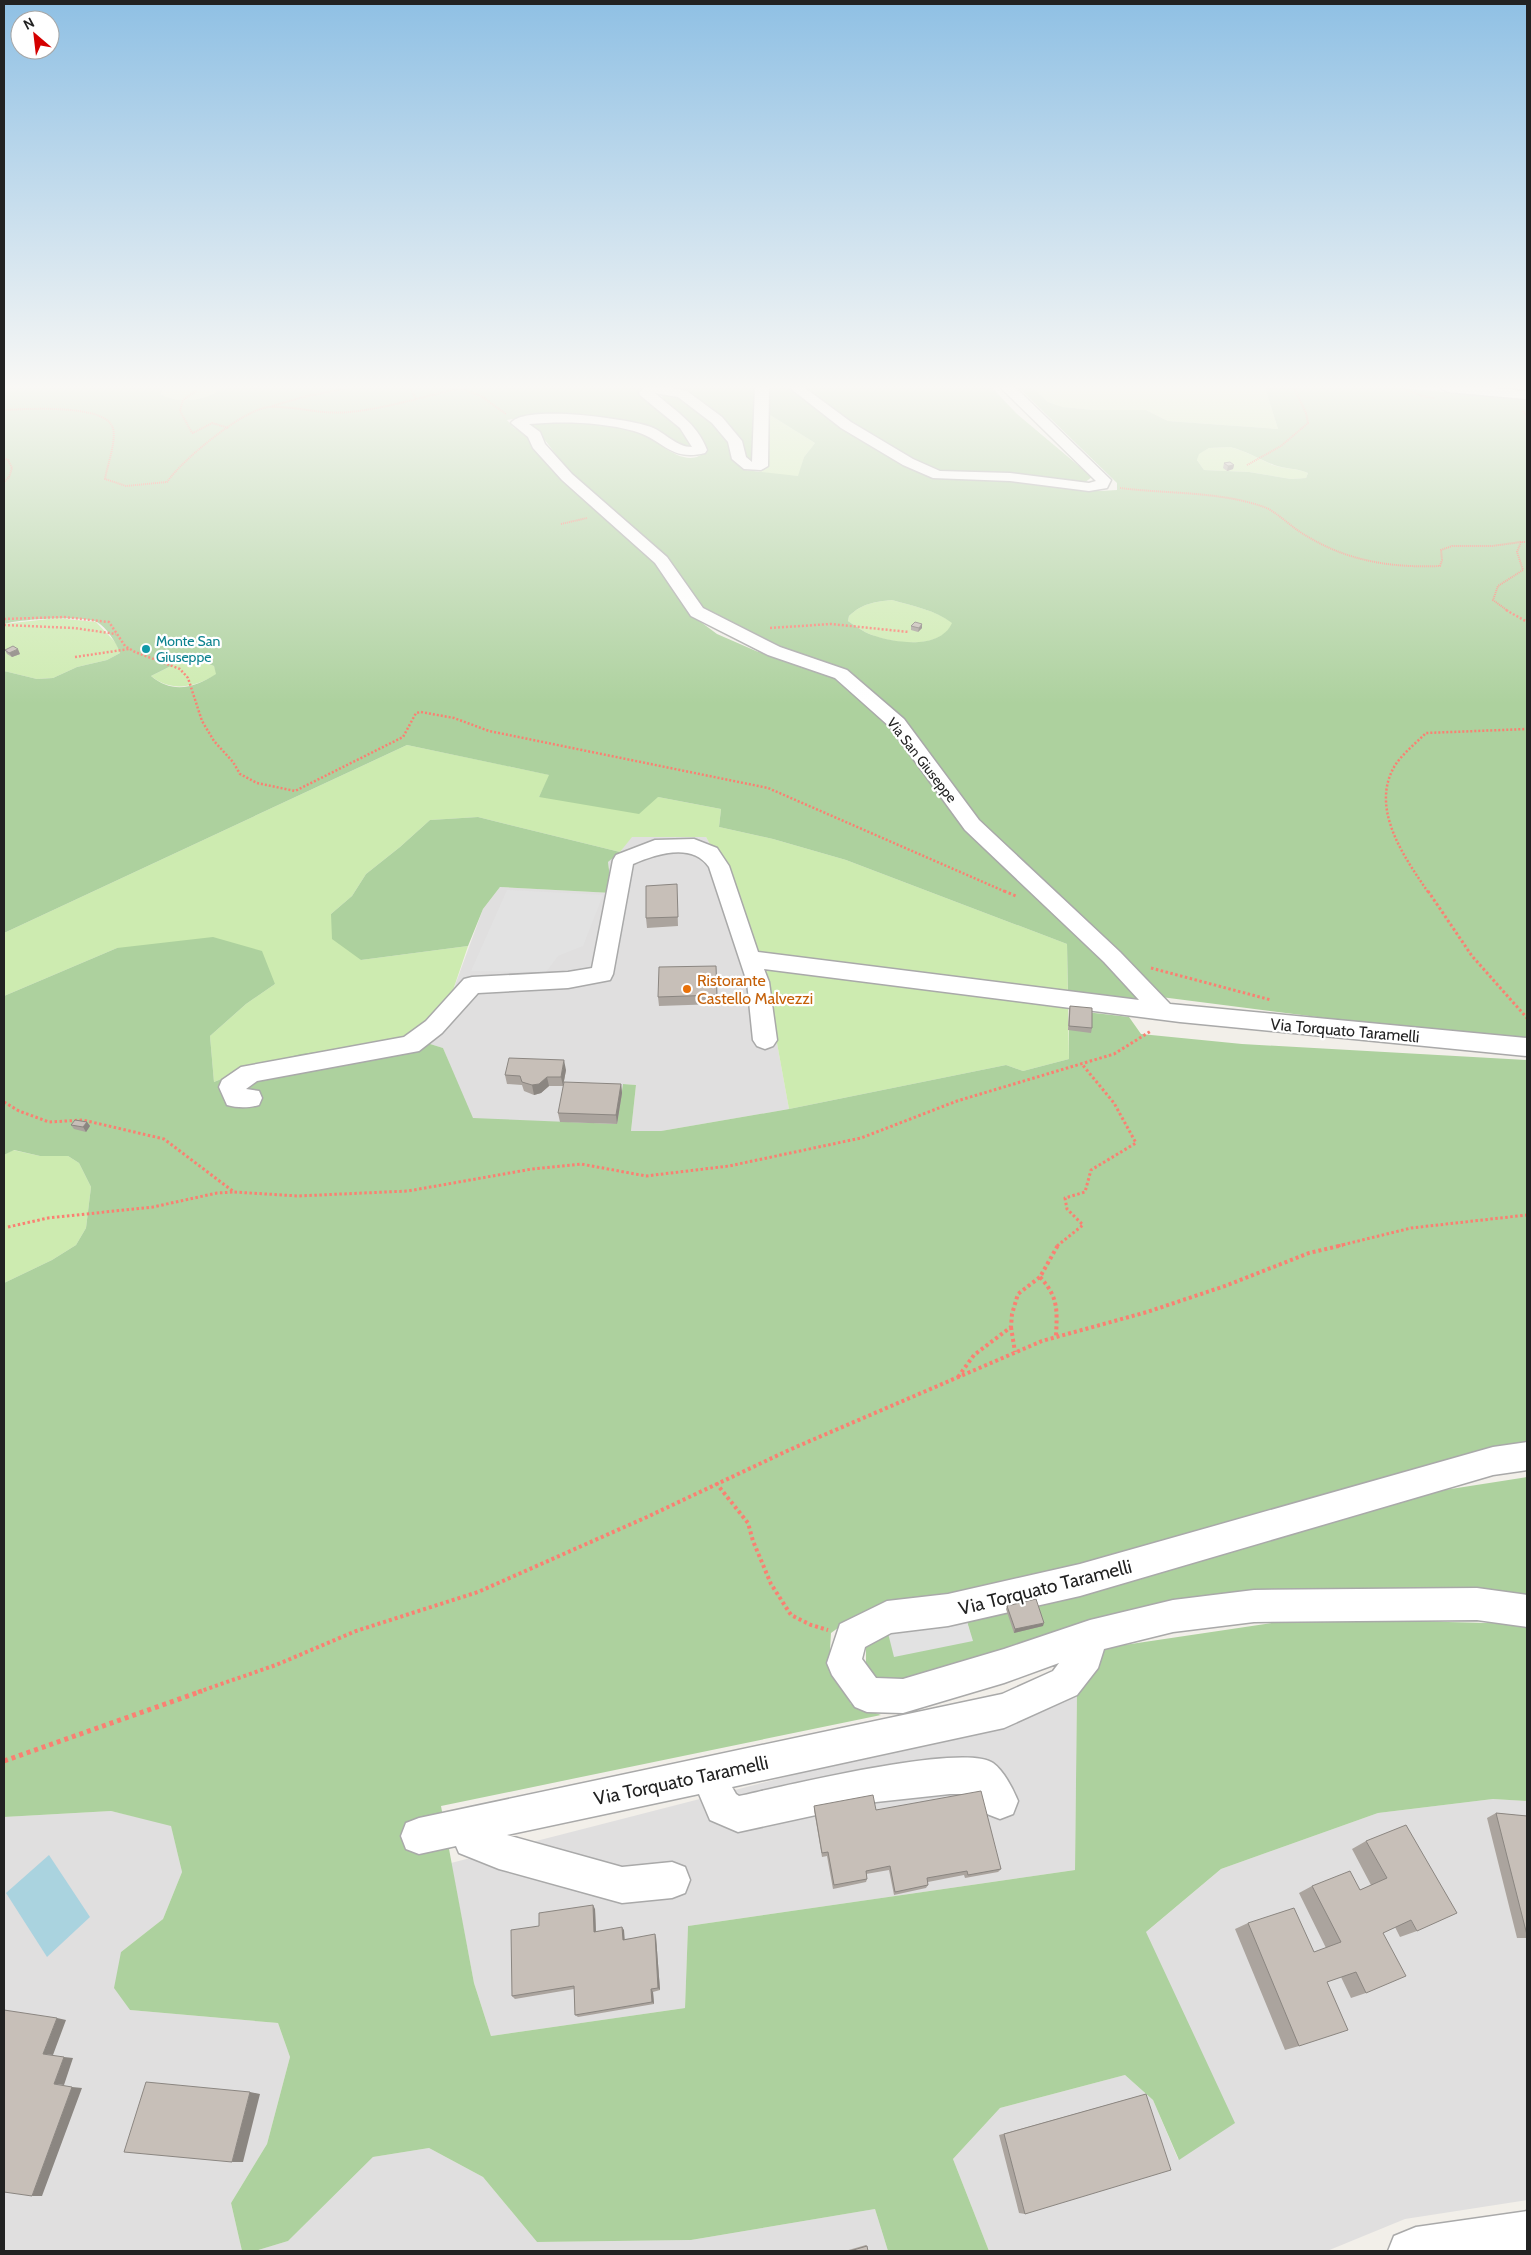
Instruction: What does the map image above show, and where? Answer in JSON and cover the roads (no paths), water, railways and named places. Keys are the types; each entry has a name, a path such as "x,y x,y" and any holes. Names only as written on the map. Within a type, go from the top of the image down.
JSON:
{"street":[{"name":"Via San Giuseppe","path":"585,493 661,560 697,612 774,651 841,674 897,722 972,825 1171,1013"},
{"path":"250,1098 236,1098 231,1087 250,1073 411,1045 434,1027 472,985 568,980 602,974 605,908 623,860 655,847 694,846 710,853 719,866 758,982 765,1040"},
{"name":"Via Torquato Taramelli","path":"749,958 1171,1013 1527,1047"},
{"name":"Via Torquato Taramelli","path":"1090,1636 1004,1666 903,1696 867,1695 844,1663 852,1636 887,1617 948,1610 1080,1580 1493,1461 1527,1456"},
{"path":"1090,1636 1173,1616 1254,1606 1476,1604 1527,1611"},
{"name":"Via Torquato Taramelli","path":"672,1880 622,1885 499,1851 445,1830 1004,1711 1065,1683 1086,1656 1090,1636"},
{"path":"712,1774 715,1789 723,1807 738,1814 876,1784 950,1776 982,1776 1000,1801"},
{"path":"1409,2251 1416,2248 1527,2232"}],"water":[{"path":"49,1855 90,1917 47,1957 6,1893"}],"place":[{"name":"Monte San Giuseppe","path":"146,649"},
{"name":"Ristorante Castello Malvezzi","path":"687,989"}]}
